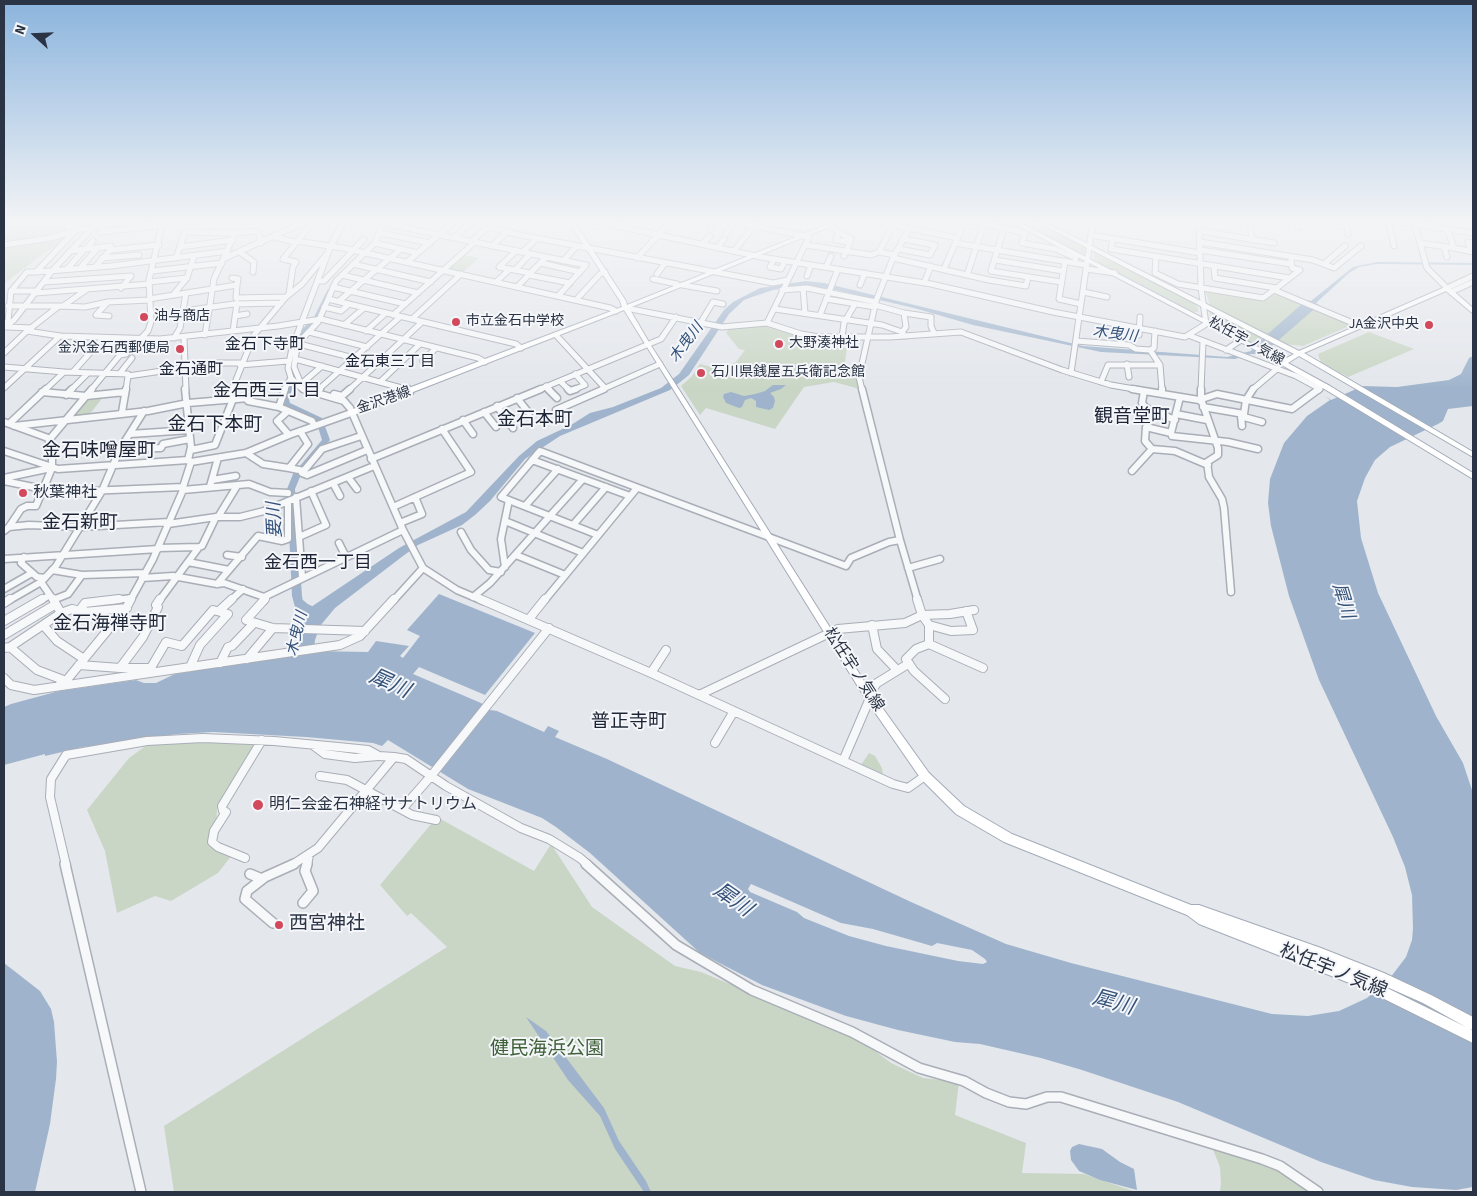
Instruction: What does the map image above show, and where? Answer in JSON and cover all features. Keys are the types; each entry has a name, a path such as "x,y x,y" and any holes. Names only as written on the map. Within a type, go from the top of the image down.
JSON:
{"main road":[{"name":"松任宇ノ気線","path":"604,277 618,303 625,306 647,344 869,696 925,776 960,810 1008,838 1191,911 1199,918 1411,991 1473,1024"},
{"name":"金沢港線","path":"351,413 360,407 484,362 700,277"},
{"name":"松任宇ノ気線","path":"1122,277 1206,320 1328,388 1473,476"},
{"name":"松任宇ノ気線","path":"1150,277 1300,354 1473,455"},
{"path":"1449,290 1473,311"},
{"path":"1284,364 1304,350 1449,290"},
{"path":"1300,354 1311,353 1449,290"},
{"name":"金沢港線","path":"520,347 556,335 615,310"},
{"name":"松任宇ノ気線","path":"1324,961 1473,1037"}],"street":[{"path":"5,326 8,321 11,291 23,277"},
{"path":"5,326 10,324 48,277"},
{"path":"44,282 120,277"},
{"path":"121,288 131,277"},
{"path":"49,440 120,355 126,354 137,340 141,339 148,331 150,322 151,277"},
{"path":"205,335 215,277"},
{"path":"288,296 291,277"},
{"path":"191,450 215,445 232,399 241,364 252,338 281,303 307,277"},
{"path":"320,277 302,322 288,368 291,378 301,388 344,401 403,530 423,568 457,590 529,619 699,694 893,784 908,788 925,776"},
{"path":"318,281 324,281 328,277"},
{"path":"291,360 299,344 317,320 333,287 341,277"},
{"path":"346,277 418,293"},
{"path":"339,302 368,277"},
{"path":"409,277 431,282"},
{"path":"393,315 437,277"},
{"path":"412,319 459,277"},
{"path":"474,277 615,310"},
{"path":"496,282 503,277"},
{"path":"517,287 527,277"},
{"path":"543,277 570,283"},
{"path":"558,296 576,277"},
{"path":"576,300 598,277"},
{"path":"744,277 773,283 788,280"},
{"path":"767,323 790,277"},
{"path":"820,315 834,277"},
{"path":"860,285 863,277"},
{"path":"885,277 870,324 859,377 900,540 922,615 929,625 929,644"},
{"path":"890,277 958,290 980,292 1014,304 1184,337 1206,324 1201,277"},
{"path":"924,283 927,277"},
{"path":"934,284 939,277"},
{"path":"975,277 1026,286 1028,277 1061,282"},
{"path":"1062,277 1058,300 1081,304"},
{"path":"1072,373 1085,277"},
{"path":"1163,277 1178,284 1263,298 1289,278"},
{"path":"1215,277 1275,289 1303,303 1360,326"},
{"path":"1284,277 1289,278"},
{"path":"1438,277 1449,290"},
{"path":"1449,290 1472,277"},
{"path":"11,291 59,292 121,288 187,278"},
{"path":"173,295 187,278"},
{"path":"232,278 238,279 233,331"},
{"path":"653,279 716,291"},
{"path":"958,290 963,281"},
{"path":"1449,290 1473,282"},
{"path":"8,306 86,307 108,302 150,300 237,285"},
{"path":"333,287 405,304"},
{"path":"782,290 803,288 829,291 904,313 931,317 931,326 934,333"},
{"path":"803,288 805,313"},
{"path":"4,353 7,347 30,329 86,290"},
{"path":"49,306 59,292"},
{"path":"1083,292 1107,297"},
{"path":"174,338 180,328 186,293"},
{"path":"1014,304 1018,295"},
{"path":"183,310 288,296"},
{"path":"328,299 520,347"},
{"path":"826,299 855,304 876,304"},
{"path":"108,302 96,315 109,316"},
{"path":"235,302 281,303"},
{"path":"701,322 713,302 723,304"},
{"path":"324,307 341,311 349,304"},
{"path":"842,337 845,320 855,304"},
{"path":"625,306 722,327 767,323 801,334 819,337 867,337 954,332 970,334 1072,373 1101,382 1200,400 1218,394 1292,409 1320,389 1278,368 1246,358 1188,335"},
{"path":"344,326 364,308"},
{"path":"774,309 882,325 904,334"},
{"path":"366,331 386,313"},
{"path":"904,313 906,327 904,334"},
{"path":"235,316 247,314"},
{"path":"318,390 400,317"},
{"path":"371,459 661,339 676,317"},
{"path":"1139,335 1140,317"},
{"path":"5,326 30,329 60,336 141,339 184,338 317,320 381,334 484,362"},
{"path":"291,360 301,384 342,396 422,322"},
{"path":"1155,331 1153,352 1159,364 1162,377 1162,394"},
{"path":"309,332 368,347"},
{"path":"218,340 220,333"},
{"path":"556,335 605,388"},
{"path":"4,388 60,336"},
{"path":"72,372 103,338"},
{"path":"53,687 66,681 116,620 120,620 158,548 183,488 191,450 184,338"},
{"path":"1076,340 1129,345 1136,349 1153,352"},
{"path":"1226,350 1241,340"},
{"path":"1203,342 1200,400 1216,441 1218,454 1210,459 1208,464 1209,477 1222,499 1224,508 1232,592"},
{"path":"299,344 354,358"},
{"path":"381,381 420,344"},
{"path":"423,361 436,348"},
{"path":"120,373 132,358"},
{"path":"4,367 64,372 120,373 128,374 128,376 216,363 241,364 291,360 363,376 410,390"},
{"path":"556,410 660,364"},
{"path":"1101,382 1108,364 1159,364"},
{"path":"1127,364 1129,377"},
{"path":"301,384 322,366"},
{"path":"1242,426 1241,416 1244,415 1246,400 1253,389 1278,368"},
{"path":"8,424 64,372"},
{"path":"66,394 88,373"},
{"path":"560,380 570,391 585,384 575,374"},
{"path":"122,412 128,376"},
{"path":"279,407 286,384 291,378"},
{"path":"546,386 558,398"},
{"path":"1144,391 1142,403 1146,408 1175,417 1207,420"},
{"path":"42,392 86,396 126,392"},
{"path":"1175,451 1176,445 1171,434 1180,397"},
{"path":"8,424 66,420 248,398 248,401 279,407 312,422 314,425"},
{"path":"517,398 529,413"},
{"path":"497,406 513,428"},
{"path":"1203,407 1244,415 1262,422"},
{"path":"4,603 43,580 64,554 102,491 120,449 144,411"},
{"path":"288,411 277,421 289,435"},
{"path":"484,412 496,427"},
{"path":"236,476 183,488 102,491 42,491 4,481 5,478 52,468 190,461 246,453 314,425 351,413"},
{"path":"463,420 474,434"},
{"path":"8,424 49,440"},
{"path":"1208,464 1175,451 1152,449 1145,441 1146,427 1171,434 1258,448"},
{"path":"393,507 470,472 442,429"},
{"path":"130,434 190,430"},
{"path":"289,468 308,444 300,431"},
{"path":"302,470 322,450 361,436"},
{"path":"120,449 161,448 163,444 190,439"},
{"path":"6,529 21,509 27,506 36,506 52,468 52,450 49,440"},
{"path":"1132,471 1152,449"},
{"path":"246,453 264,464 302,470 302,473 307,475 367,450"},
{"path":"4,451 52,468"},
{"path":"598,535 501,496 540,451 846,566 851,558 889,542 900,540"},
{"path":"211,483 218,458"},
{"path":"532,460 630,496"},
{"path":"6,529 29,526 80,527 169,523 251,515 374,466"},
{"path":"525,506 558,469"},
{"path":"348,477 357,490"},
{"path":"473,597 503,570 583,478"},
{"path":"211,483 237,486 249,484 291,498"},
{"path":"333,483 340,496"},
{"path":"120,668 143,637 158,607 156,605 199,547 202,546 217,517 237,486"},
{"path":"573,525 606,487"},
{"path":"529,619 636,488"},
{"path":"299,537 326,525 312,491"},
{"path":"291,498 299,537 301,578"},
{"path":"217,584 258,536 282,541 288,539 291,498"},
{"path":"400,523 422,514 415,498"},
{"path":"503,570 501,539 509,500"},
{"path":"505,521 583,553"},
{"path":"52,570 82,575 173,576 217,584 224,583 264,597 403,530"},
{"path":"461,532 471,550 489,570 503,570"},
{"path":"339,543 346,557"},
{"path":"4,560 64,554 199,547"},
{"path":"227,555 242,557"},
{"path":"516,555 565,575"},
{"path":"24,558 21,563 43,580 61,613"},
{"path":"908,568 940,559"},
{"path":"188,562 229,570"},
{"path":"4,678 11,684 34,690 149,671 220,663 340,645 360,636 423,568"},
{"path":"4,590 32,573"},
{"path":"4,621 68,594 82,575"},
{"path":"219,611 243,589"},
{"path":"264,597 265,600 246,620 273,628 323,631 365,630"},
{"path":"79,611 85,603 132,598"},
{"path":"4,635 53,600"},
{"path":"66,681 37,670 7,647 44,626 61,613 72,609 84,612 127,608"},
{"path":"182,646 213,610 228,614 199,648 190,667"},
{"path":"699,694 838,629 905,623 922,615 970,611 973,630 951,631 929,625"},
{"path":"220,663 228,648 254,623"},
{"path":"872,625 877,649 897,670"},
{"path":"44,626 57,638 57,641 81,662 100,668 149,671"},
{"path":"246,659 273,628"},
{"path":"403,808 433,774 549,628"},
{"path":"149,671 166,642 199,648"},
{"path":"945,699 908,664 906,659 909,654 929,644 983,668"},
{"path":"651,673 666,650"},
{"path":"843,761 869,696 877,683 908,664"},
{"path":"714,742 734,711"},
{"path":"141,1192 50,796 51,779 66,755 81,751 174,738 262,740 368,750 379,756 406,759 522,828 549,839 580,858 676,945 752,990 852,1032 919,1068 964,1081 986,1093 1009,1102 1026,1104 1048,1097 1061,1097 1262,1159 1280,1166 1318,1192"},
{"path":"245,858 218,847 212,842 214,831 226,812 223,811 222,806 262,740"},
{"path":"273,923 245,899 247,891 262,879 287,868 309,855 333,832 394,757"},
{"path":"320,776 347,780 403,808 412,815 436,820"},
{"path":"303,903 312,891 305,871 309,855"},
{"path":"250,874 262,879"}],"green space":[{"path":"4,277 13,277 4,284"},
{"path":"1125,277 1143,277 1189,299 1198,307 1198,312 1193,312"},
{"path":"1205,290 1264,299 1274,292 1354,324 1303,346 1283,344 1210,305"},
{"path":"1210,311 1214,311 1263,337 1254,345 1221,325 1210,315"},
{"path":"772,324 800,335 838,338 837,348 847,348 844,370 857,371 860,389 834,382 804,387 775,429 706,408 700,415 681,386 691,377 700,364 725,370 736,362 745,350 739,349 726,333 730,327"},
{"path":"1369,332 1414,349 1348,377 1321,363 1318,354"},
{"path":"104,396 89,415 71,416 86,398"},
{"path":"215,741 259,743 217,809 215,850 232,855 218,873 171,901 155,896 117,913 105,851 87,810 129,758 147,745"},
{"path":"869,753 875,756 882,768 883,775 861,765"},
{"name":"健民海浜公園","path":"437,817 534,871 551,844 592,907 675,966 701,972 855,1036 891,1063 923,1078 959,1082 955,1115 1026,1143 1022,1173 1084,1174 1136,1192 174,1192 164,1126 447,947 411,913 407,916 380,885"},
{"path":"1212,1147 1272,1165 1311,1192 1220,1192 1220,1167"}],"water":[{"name":"犀川","path":"1341,277 1345,277 1316,303 1319,305 1266,351 1261,354 1251,354 1235,359 1101,352 973,325 914,308 827,288 793,287 773,290 752,297 744,300 729,314 689,375 670,390 560,436 525,459 490,501 475,515 462,525 418,545 335,608 320,626 315,640 314,651 368,652 376,641 409,646 400,656 403,658 420,636 407,630 439,594 535,633 485,695 419,667 413,674 481,703 490,710 497,711 544,732 548,726 559,731 555,737 607,759 911,902 1006,944 1071,963 1272,1014 1308,1016 1339,1011 1367,998 1390,978 1406,957 1412,940 1412,895 1405,867 1393,837 1319,680 1289,596 1271,526 1268,503 1270,479 1284,443 1307,416 1330,400 1325,396 1331,400 1363,386 1397,387 1449,380 1461,374 1469,358 1473,356 1473,406 1448,409 1443,421 1390,447 1375,460 1365,478 1357,501 1361,538 1378,593 1436,716 1463,763 1473,793 1473,1187 1456,1190 1412,1187 1374,1180 1321,1162 1178,1102 1082,1070 1041,1058 980,1044 955,1042 898,1030 846,1016 762,985 700,953 590,853 556,827 542,818 468,789 388,740 382,746 373,743 306,737 213,732 178,734 83,747 45,756 45,754 4,765 4,707 11,704 59,691 136,680 144,683 156,683 179,672 297,654 305,614 296,605 295,601 303,600 311,607 399,548 466,512 519,456 537,441 571,425 590,413 613,407 661,388 679,374 724,310 733,302 760,288 806,281 824,283 1083,346 1227,357 1251,351 1255,345 1301,305 1308,300 1311,301","holes":["751,884 841,923 873,929 932,946 937,943 972,950 987,962 983,964 958,961 849,936 804,918 797,912 750,892 748,889"]},
{"path":"773,385 786,385 770,393 775,401 773,408 769,410 756,407 756,401 751,398 745,400 742,407 739,408 726,403 723,397 724,394 731,392 744,396 755,394 765,391"},
{"path":"4,963 40,991 51,1009 54,1022 57,1062 56,1079 50,1124 35,1192 4,1192"},
{"path":"526,1017 546,1031 604,1108 619,1141 646,1181 651,1192 644,1192 615,1149 600,1116 568,1080"},
{"path":"1079,1144 1102,1149 1134,1169 1137,1190 1100,1180 1079,1171 1071,1160 1070,1151 1072,1147"}],"waterway":[{"name":"要川","path":"294,379 290,361 295,346 300,337 317,318 330,290"},
{"name":"要川","path":"290,383 285,399 286,404 319,420"},
{"name":"要川","path":"308,609 299,604 297,596 291,489 296,476 326,440 321,424"}],"place":[{"name":"油与商店","path":"144,317"},
{"name":"市立金石中学校","path":"456,322"},
{"name":"JA金沢中央","path":"1429,325"},
{"name":"大野湊神社","path":"779,344"},
{"name":"金沢金石西郵便局","path":"180,349"},
{"name":"石川県銭屋五兵衛記念館","path":"701,373"},
{"name":"秋葉神社","path":"23,493"},
{"name":"明仁会金石神経サナトリウム","path":"258,805"},
{"name":"西宮神社","path":"279,925"}],"district":[{"name":"金石下寺町","path":"265,345"},
{"name":"金石東三丁目","path":"390,363"},
{"name":"金石通町","path":"191,370"},
{"name":"金石西三丁目","path":"267,392"},
{"name":"観音堂町","path":"1132,418"},
{"name":"金石本町","path":"535,421"},
{"name":"金石下本町","path":"215,426"},
{"name":"金石味噌屋町","path":"99,452"},
{"name":"金石新町","path":"80,524"},
{"name":"金石西一丁目","path":"318,564"},
{"name":"金石海禅寺町","path":"110,625"},
{"name":"普正寺町","path":"629,723"}],"water label":[{"name":"木曳川","path":"1115,335"},
{"name":"木曳川","path":"687,343"},
{"name":"木曳川","path":"298,634"}]}
